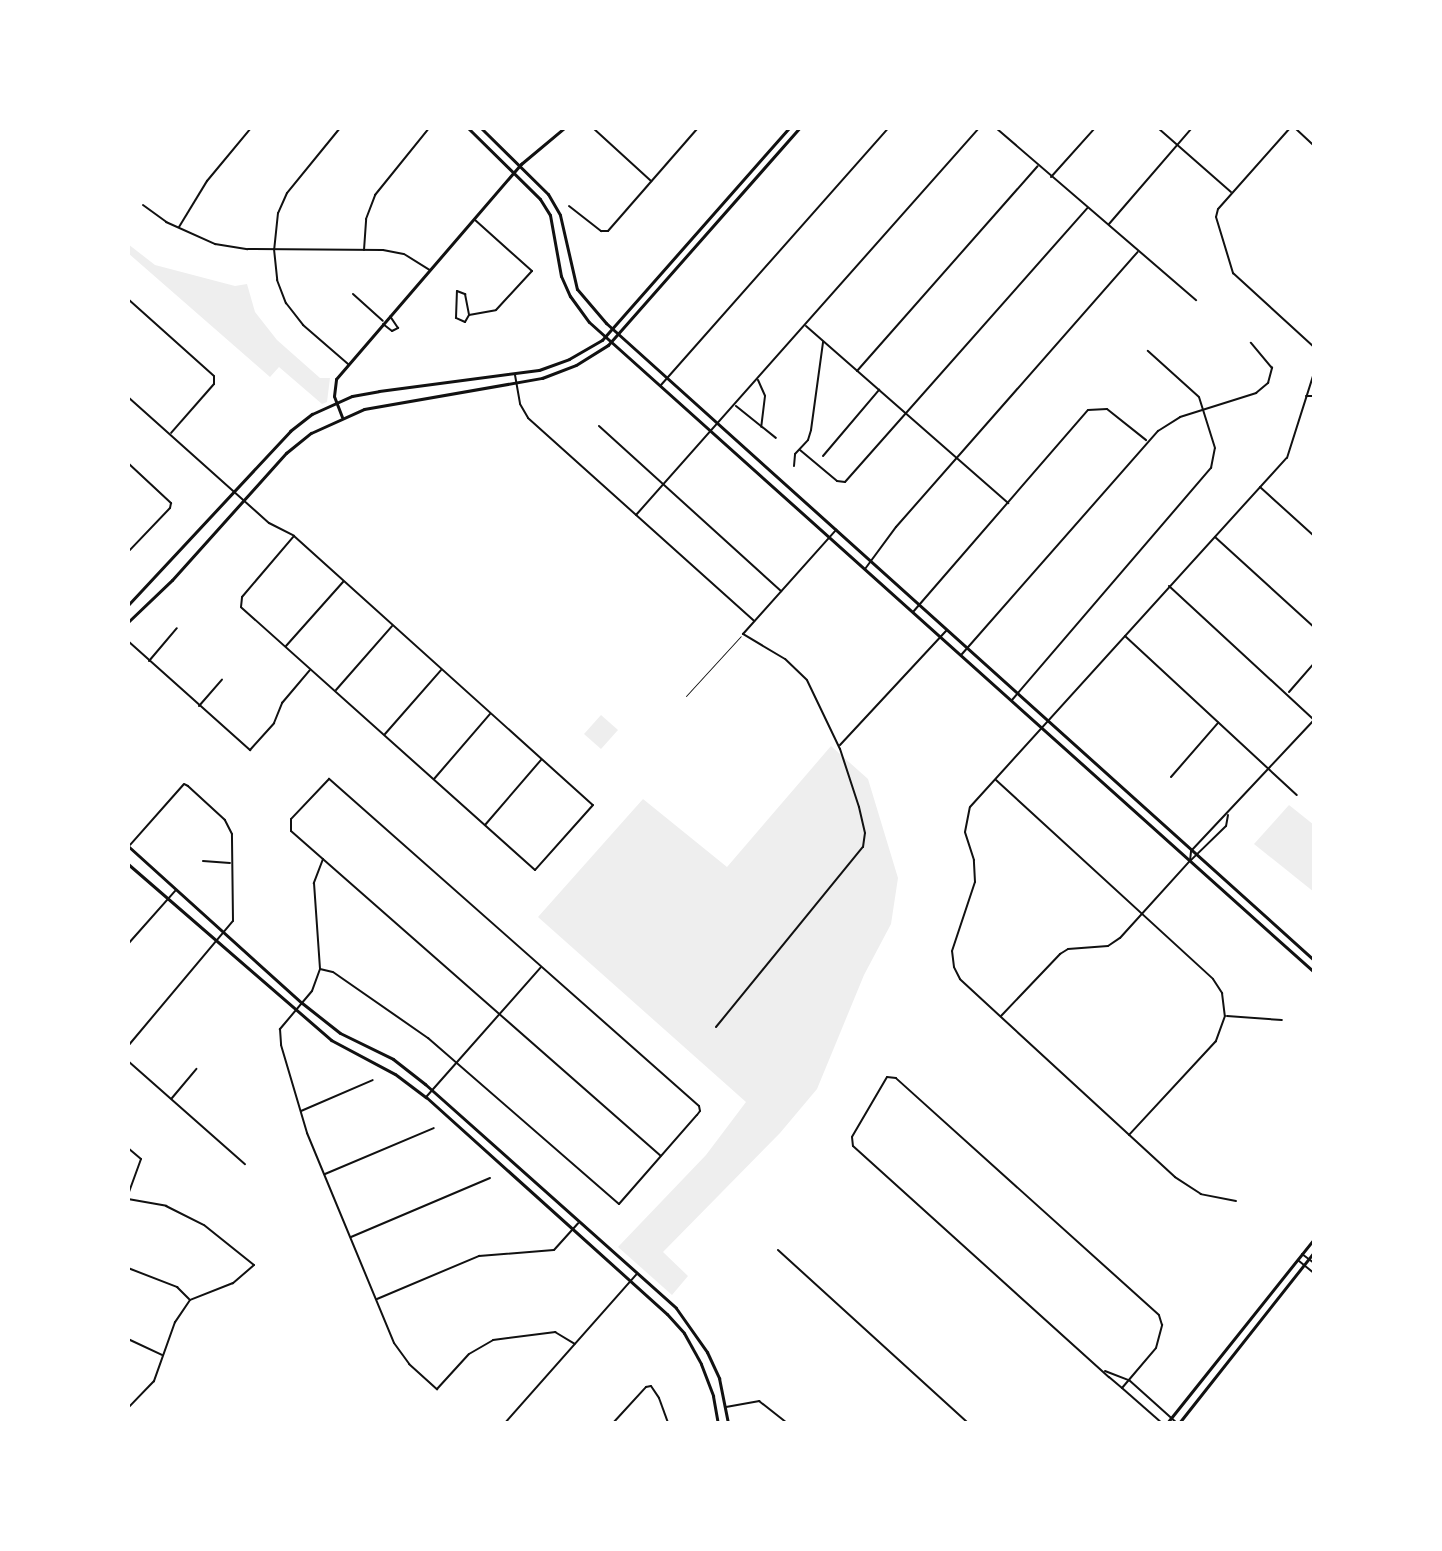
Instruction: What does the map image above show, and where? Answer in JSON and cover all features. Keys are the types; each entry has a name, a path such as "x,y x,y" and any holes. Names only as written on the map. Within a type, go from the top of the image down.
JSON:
{"main road":[{"path":"468,128 515,172 550,215 561,276 583,316 1314,972"},
{"path":"481,128 521,164 548,194 560,215 577,289 616,331 1314,960"},
{"path":"342,417 336,403 334,384 348,364 521,164 564,128"},
{"path":"128,622 245,501 286,453 311,433 364,409 517,383 576,365 611,342 616,331 717,210 795,129"},
{"path":"128,605 290,431 336,403 379,391 515,374 553,366 616,331 723,216 795,129"},
{"path":"717,210 723,216"},
{"path":"128,846 302,1003 347,1037 402,1065 432,1090 637,1274 692,1328 719,1378 728,1423"},
{"path":"128,864 331,1040 395,1074 426,1097 631,1281 684,1333 701,1364 718,1423"},
{"path":"1257,921 1262,914"},
{"path":"1164,1423 1314,1239"},
{"path":"1178,1423 1314,1252"}],"street":[{"path":"179,228 207,181 251,128"},
{"path":"340,128 287,193 278,213 274,249 277,280 286,303 303,325 348,364"},
{"path":"364,250 366,219 375,195 429,128"},
{"path":"593,128 652,182"},
{"path":"569,206 601,231 608,231 698,128"},
{"path":"661,386 888,128"},
{"path":"636,515 979,128"},
{"path":"997,128 1196,300"},
{"path":"1051,177 1095,128"},
{"path":"1158,128 1232,193"},
{"path":"1108,226 1192,128"},
{"path":"1290,128 1218,209 1216,217 1230,268 1314,347"},
{"path":"1295,128 1314,146"},
{"path":"857,371 1038,166"},
{"path":"143,205 179,228 215,244 404,254 430,270"},
{"path":"800,450 842,483 1087,208"},
{"path":"469,315 465,294 457,291 456,318 465,322 469,315 496,310 532,271 474,219"},
{"path":"865,569 896,527 1138,252"},
{"path":"353,294 390,330 397,329 398,323 390,316"},
{"path":"128,299 214,376 214,384 170,434"},
{"path":"805,325 1008,503"},
{"path":"794,466 795,454 811,430 823,342"},
{"path":"961,655 1147,441 1171,421 1203,407 1256,393 1268,383 1272,368 1251,343"},
{"path":"1011,701 1205,478 1215,448 1197,393 1148,351"},
{"path":"1236,1201 1190,1189 955,972 952,951 975,882 974,860 965,820 970,807 1287,458 1314,373"},
{"path":"515,374 528,418 754,621"},
{"path":"758,380 765,396 761,428"},
{"path":"823,456 879,390"},
{"path":"1305,396 1314,396"},
{"path":"128,397 269,523 294,536 593,805 535,870 247,613 239,601 294,536"},
{"path":"735,406 776,438"},
{"path":"913,612 1088,410 1107,409 1147,441"},
{"path":"599,426 781,591"},
{"path":"128,463 169,497 171,506 128,552"},
{"path":"1259,486 1314,536"},
{"path":"716,1027 863,847 865,833 860,810 839,746 801,672 743,634 837,530"},
{"path":"1214,537 1314,627"},
{"path":"285,647 344,581"},
{"path":"1169,586 1314,720 1191,851 1190,861"},
{"path":"335,691 392,625"},
{"path":"148,662 177,628"},
{"path":"839,746 947,630"},
{"path":"1124,635 1297,795"},
{"path":"129,644 250,750 274,723 282,703 310,669"},
{"path":"1288,693 1314,663"},
{"path":"385,734 442,669"},
{"path":"199,706 222,680"},
{"path":"434,779 491,713"},
{"path":"1171,777 1218,722"},
{"path":"485,825 542,759"},
{"path":"320,969 338,976 456,1061 619,1204 697,1115 699,1106 329,779 288,826 661,1156"},
{"path":"995,779 1213,979 1222,993 1225,1016 1216,1041 1129,1135"},
{"path":"128,846 184,784 229,827 233,839 233,921 128,1046"},
{"path":"1001,1016 1060,954 1068,949 1114,943 1226,826 1228,815"},
{"path":"323,858 314,883 320,969 315,985 280,1029 284,1061 324,1175 401,1356 437,1389 469,1354 493,1340 555,1332 575,1344"},
{"path":"203,861 231,863"},
{"path":"128,944 176,889"},
{"path":"426,1097 541,967"},
{"path":"1225,1016 1282,1020"},
{"path":"128,1061 245,1164"},
{"path":"172,1099 196,1069"},
{"path":"1122,1388 1157,1345 1162,1321 1159,1315 896,1078 884,1079 876,1102 853,1135 853,1146 1122,1388 1164,1423"},
{"path":"300,1112 373,1080"},
{"path":"324,1175 434,1128"},
{"path":"128,1148 141,1159 128,1194"},
{"path":"350,1237 490,1178"},
{"path":"128,1199 166,1206 204,1225 254,1265 233,1283 190,1300 175,1322 154,1381 128,1408"},
{"path":"376,1299 479,1256 554,1250 579,1221"},
{"path":"778,1250 968,1423"},
{"path":"1302,1254 1314,1263"},
{"path":"1297,1260 1314,1273"},
{"path":"128,1268 177,1287 190,1300"},
{"path":"505,1423 637,1274"},
{"path":"128,1339 163,1355"},
{"path":"1101,1369 1129,1380 1178,1423"},
{"path":"613,1423 646,1387 651,1386 668,1423"},
{"path":"726,1407 759,1401 787,1423"}],"lane":[{"path":"686,696 743,634"}],"shaded area":[{"path":"128,244 155,265 235,286 247,284 255,312 277,340 320,378 330,378 327,402 322,404 279,367 270,377 128,253"},
{"path":"601,715 618,730 601,749 584,734"},
{"path":"831,746 868,779 898,878 891,924 864,975 817,1089 780,1133 663,1252 688,1276 672,1295 618,1247 706,1155 746,1102 538,917 643,799 727,867"},
{"path":"1289,805 1314,825 1314,892 1254,844"}]}
